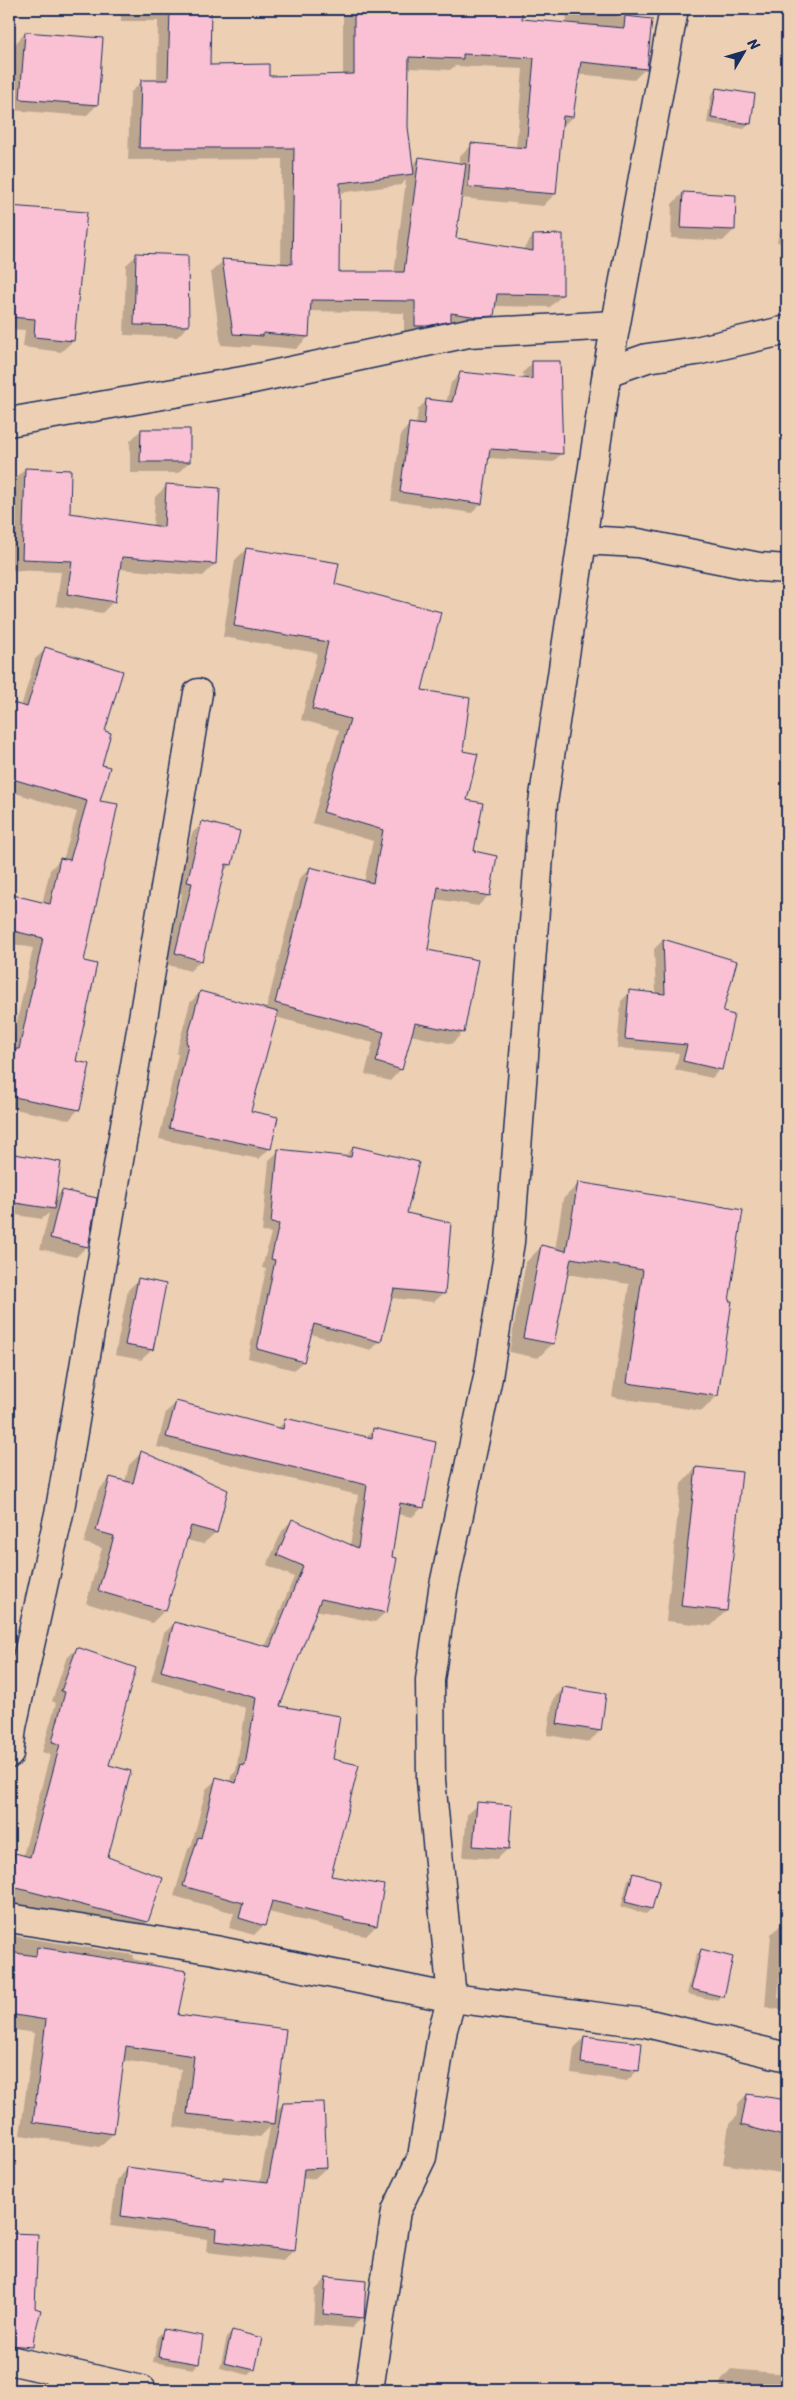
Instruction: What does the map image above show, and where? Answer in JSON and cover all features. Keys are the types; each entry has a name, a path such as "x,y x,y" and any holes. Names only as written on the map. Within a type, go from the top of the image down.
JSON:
{"street":[{"path":"369,2390 396,2211 422,2157 443,2028 452,1998 431,1780 430,1680 443,1590 488,1377 510,1242 543,803 607,372 674,9"},
{"path":"9,422 248,380 468,333 615,325"},
{"path":"607,372 647,358 696,351 787,330"},
{"path":"582,540 638,543 759,568 787,569"},
{"path":"9,1754 12,1727 60,1509 138,1035 198,693"},
{"path":"9,1918 215,1950 452,1998 646,2024 787,2057"},
{"path":"9,2360 142,2390"}],"building":[{"path":"170,9 211,9 210,65 269,64 269,76 354,74 354,9 522,9 522,19 624,28 625,16 652,19 647,69 581,62 573,117 563,116 556,194 468,187 471,143 526,148 534,58 463,54 463,59 409,57 408,127 414,174 340,183 339,272 404,272 419,157 466,164 456,238 533,251 533,235 563,234 563,295 497,294 494,316 478,317 451,313 451,321 427,326 415,326 415,301 311,300 309,337 263,333 263,336 233,334 222,259 292,264 294,148 139,148 141,80 168,80"},
{"path":"25,32 103,38 98,105 20,99"},
{"path":"716,88 755,94 751,124 711,118"},
{"path":"683,192 736,195 735,230 681,228"},
{"path":"9,206 87,212 74,341 34,337 35,319 9,317"},
{"path":"136,253 188,255 189,326 134,325"},
{"path":"532,361 560,361 563,454 490,449 482,504 400,492 409,423 424,425 426,399 452,402 460,372 532,379"},
{"path":"141,429 190,429 190,462 140,462"},
{"path":"25,468 71,470 70,513 164,527 166,484 220,488 216,564 122,557 115,602 67,594 72,561 22,559"},
{"path":"246,548 339,563 335,584 441,612 422,690 470,698 463,751 478,754 467,800 483,803 474,851 497,856 490,896 438,887 428,950 478,960 464,1033 415,1023 402,1070 376,1062 384,1032 275,1003 310,867 373,883 383,830 323,812 350,719 312,709 328,642 234,626"},
{"path":"45,647 123,671 105,731 111,733 102,765 110,767 100,801 118,804 84,961 97,964 76,1061 90,1064 80,1110 9,1096 9,1082 16,1049 19,1049 43,938 9,930 9,894 50,904 60,858 70,860 87,801 9,778 9,702 27,707"},
{"path":"202,821 240,831 232,865 226,864 202,961 175,953 192,883 187,882"},
{"path":"663,939 737,961 723,1012 734,1015 722,1070 683,1061 687,1045 625,1039 629,990 665,994"},
{"path":"200,991 278,1012 251,1111 278,1117 271,1149 169,1128 188,1044 186,1043"},
{"path":"353,1146 419,1162 407,1213 451,1223 445,1294 394,1289 381,1342 314,1324 304,1362 257,1349 275,1260 271,1259 279,1224 271,1223 278,1149 351,1157"},
{"path":"9,1153 61,1162 54,1209 9,1202"},
{"path":"578,1182 743,1210 729,1301 732,1301 718,1396 627,1383 643,1270 571,1258 554,1344 523,1338 541,1245 566,1251"},
{"path":"62,1190 97,1198 88,1247 50,1238"},
{"path":"138,1278 166,1284 153,1350 125,1345"},
{"path":"176,1401 283,1429 285,1418 372,1438 373,1428 436,1442 424,1508 400,1503 392,1557 397,1558 387,1613 321,1599 280,1706 340,1716 333,1759 359,1765 331,1876 384,1885 377,1926 344,1920 344,1918 272,1901 265,1926 239,1918 243,1903 183,1886 198,1837 201,1838 216,1777 236,1783 241,1765 245,1766 256,1698 161,1671 174,1622 270,1647 303,1566 277,1555 292,1519 358,1548 367,1485 166,1437"},
{"path":"141,1451 228,1490 217,1533 191,1526 166,1611 98,1591 114,1536 96,1531 110,1477 133,1483"},
{"path":"696,1467 742,1472 727,1611 681,1606"},
{"path":"77,1647 136,1668 109,1765 131,1771 108,1857 163,1878 148,1922 9,1886 15,1853 30,1857 60,1744 52,1742 65,1692 61,1691"},
{"path":"563,1687 606,1694 601,1731 557,1724"},
{"path":"477,1802 512,1805 509,1849 473,1846"},
{"path":"633,1873 660,1880 652,1909 625,1902"},
{"path":"37,1947 187,1971 178,2015 286,2029 275,2124 187,2114 194,2056 126,2046 114,2134 33,2122 46,2020 9,2014 9,1952 36,1956"},
{"path":"701,1949 733,1957 724,1997 691,1989"},
{"path":"584,2036 642,2043 639,2071 581,2063"},
{"path":"747,2094 787,2100 787,2137 741,2125"},
{"path":"324,2102 327,2168 304,2169 295,2251 216,2241 217,2229 121,2216 127,2167 223,2180 223,2177 268,2182 283,2103"},
{"path":"9,2233 38,2234 35,2308 41,2310 33,2347 9,2345"},
{"path":"326,2277 366,2281 364,2318 323,2314"},
{"path":"163,2329 203,2336 199,2364 158,2357"},
{"path":"232,2330 262,2338 255,2370 224,2363"}]}
